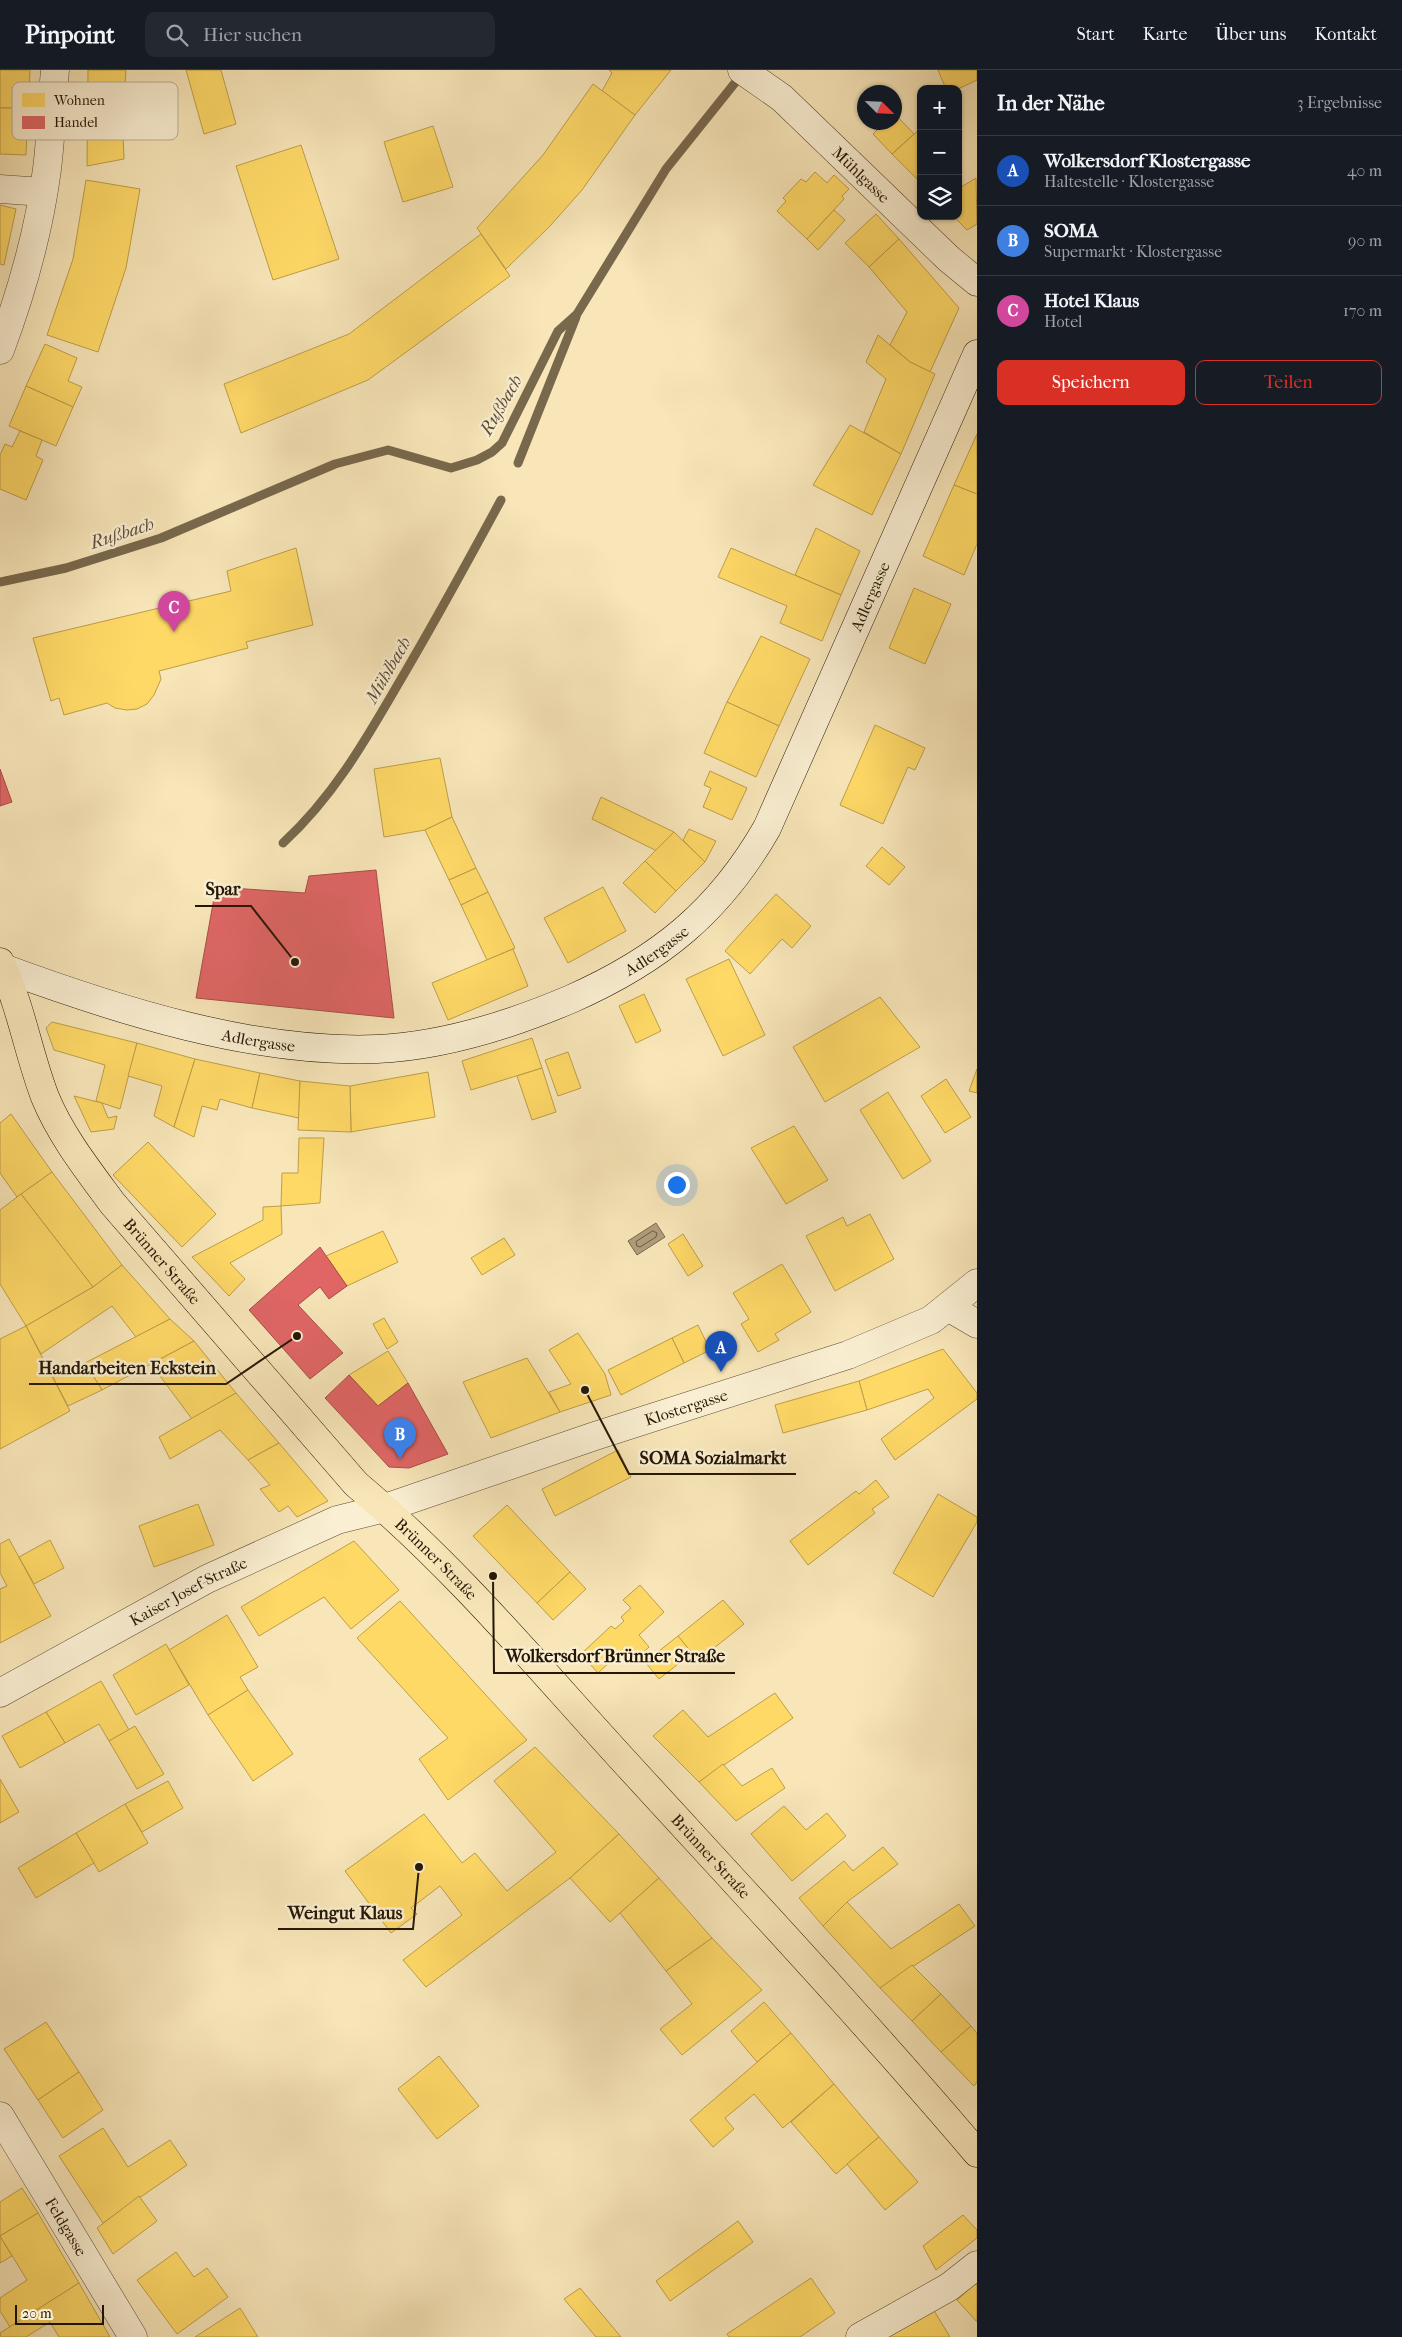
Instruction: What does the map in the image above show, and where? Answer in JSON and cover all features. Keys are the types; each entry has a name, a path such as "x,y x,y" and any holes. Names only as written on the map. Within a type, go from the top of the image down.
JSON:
{"main road":[{"name":"Brünner Straße","path":"1,966 18,1008 32,1061 46,1099 78,1157 120,1211 356,1484 384,1508 483,1604 576,1709 902,2066 977,2153"}],"street":[{"name":"Mühlgasse","path":"742,70 782,98 949,259 977,282"},
{"path":"0,350 17,306 34,246 47,169 49,140"},
{"path":"0,189 43,192"},
{"name":"Adlergasse","path":"1,966 111,1005 174,1021 277,1044 340,1049 406,1046 479,1033 557,1004 631,970 667,945 715,902 735,880 755,849 792,776 977,354"},
{"name":"Klostergasse","path":"384,1508 595,1436 848,1355 931,1320 977,1283"},
{"path":"948,1307 977,1324"},
{"name":"Kaiser Josef-Straße","path":"0,1693 206,1579 337,1520 384,1508"},
{"name":"Feldgasse","path":"0,2116 132,2337"},
{"path":"860,2337 949,2287 977,2265"}],"water":[{"path":"656,1223 665,1237 637,1255 628,1241"}],"building: Wohnen":[{"path":"0,70 30,70 29,82 12,82 12,108 0,108"},
{"path":"88,70 126,70 125,82 88,82"},
{"path":"186,70 221,70 236,124 204,134"},
{"path":"609,70 671,70 635,115 602,91 612,73"},
{"path":"938,70 977,70 977,80 962,87 962,85 944,85"},
{"path":"593,84 635,115 582,190 550,226 506,269 477,228 543,155"},
{"path":"0,108 12,108 12,140 27,140 26,155 0,154"},
{"path":"902,121 914,134 892,154 873,134 877,130 902,130"},
{"path":"433,126 453,187 403,202 384,142"},
{"path":"917,132 917,179 892,154"},
{"path":"87,140 123,140 124,159 87,166"},
{"path":"301,145 339,259 273,280 236,166"},
{"path":"815,172 827,183 834,175 849,189 842,196 844,199 807,239 777,211 786,201 783,198 801,179 806,182"},
{"path":"976,178 977,224 967,230 957,220 962,220 962,187"},
{"path":"86,180 140,189 126,268 98,352 47,335 73,259"},
{"path":"0,205 16,209 4,265 0,264"},
{"path":"834,210 845,220 818,250 807,239"},
{"path":"876,214 899,239 869,267 845,243"},
{"path":"481,234 510,276 368,380 241,433 224,384 349,334"},
{"path":"899,239 959,308 930,372 910,362 890,345 907,312 869,267"},
{"path":"878,335 910,362 935,374 901,454 864,432 886,379 866,362"},
{"path":"45,344 77,358 68,381 82,387 73,407 26,386"},
{"path":"26,386 73,407 56,446 9,426"},
{"path":"850,425 901,454 872,515 813,485"},
{"path":"20,431 42,440 36,456 43,460 26,500 0,489 0,455 5,444 12,447"},
{"path":"977,434 977,494 954,485"},
{"path":"954,485 977,494 977,544 964,575 923,556"},
{"path":"816,528 860,551 841,595 795,575"},
{"path":"296,548 313,625 246,642 248,648 159,671 161,679 154,695 147,704 137,709 115,708 107,703 64,715 59,698 51,701 33,638 231,591 227,571"},
{"path":"731,548 841,595 822,641 780,623 787,606 718,577"},
{"path":"914,588 951,604 925,664 889,648"},
{"path":"761,636 810,659 779,726 727,702"},
{"path":"727,702 779,726 756,777 704,753"},
{"path":"875,725 925,748 915,770 908,767 883,824 840,805"},
{"path":"440,758 452,817 425,830 384,837 374,769"},
{"path":"710,771 747,788 732,820 703,807 711,788 704,785"},
{"path":"601,797 674,832 657,851 592,819"},
{"path":"452,817 476,868 449,880 425,830"},
{"path":"689,829 716,841 705,862 683,840"},
{"path":"674,832 705,862 676,891 645,861"},
{"path":"882,847 905,867 889,885 866,866"},
{"path":"645,861 676,891 655,913 623,883"},
{"path":"476,868 488,892 461,905 449,880"},
{"path":"603,887 626,931 568,963 544,918"},
{"path":"488,892 515,948 487,960 461,905"},
{"path":"776,894 811,926 792,948 782,939 750,974 725,951"},
{"path":"513,949 528,986 448,1020 432,983"},
{"path":"729,959 765,1035 723,1056 686,979"},
{"path":"644,994 661,1031 636,1043 619,1006"},
{"path":"880,997 920,1047 825,1102 793,1047"},
{"path":"52,1022 137,1043 120,1109 96,1101 105,1065 54,1050 46,1028"},
{"path":"532,1038 542,1068 471,1090 462,1061"},
{"path":"137,1043 195,1059 174,1127 154,1116 162,1086 128,1076"},
{"path":"568,1052 581,1088 558,1096 545,1060"},
{"path":"195,1059 260,1073 252,1108 220,1099 217,1110 202,1106 194,1137 174,1127"},
{"path":"542,1068 556,1112 532,1120 517,1076"},
{"path":"977,1069 977,1093 969,1091"},
{"path":"428,1072 435,1117 351,1132 350,1086"},
{"path":"260,1073 300,1081 299,1118 252,1108"},
{"path":"946,1079 971,1117 945,1133 921,1096"},
{"path":"300,1081 350,1086 351,1132 298,1130"},
{"path":"888,1092 931,1161 903,1179 860,1110"},
{"path":"74,1096 102,1103 108,1118 117,1116 114,1129 91,1132"},
{"path":"11,1114 52,1172 17,1197 0,1173 0,1123"},
{"path":"794,1126 828,1180 786,1204 751,1148"},
{"path":"299,1138 324,1138 320,1203 281,1206 282,1173 298,1173"},
{"path":"148,1142 216,1214 182,1247 113,1175"},
{"path":"52,1172 122,1265 93,1287 21,1194"},
{"path":"21,1194 93,1287 26,1326 0,1284 0,1210"},
{"path":"281,1206 282,1234 230,1263 245,1279 229,1296 192,1257 263,1220 263,1207"},
{"path":"870,1214 894,1259 835,1291 806,1236 843,1217 847,1226"},
{"path":"383,1231 398,1262 347,1286 326,1256"},
{"path":"683,1234 703,1266 688,1276 668,1244"},
{"path":"504,1238 515,1255 482,1275 471,1258"},
{"path":"782,1264 811,1312 775,1334 779,1340 758,1352 741,1324 749,1319 733,1293"},
{"path":"122,1265 170,1319 136,1337 112,1306 41,1354 26,1326 93,1287"},
{"path":"384,1318 398,1342 387,1349 373,1324"},
{"path":"170,1319 194,1341 102,1390 85,1363"},
{"path":"698,1325 710,1350 684,1363 672,1338"},
{"path":"26,1326 70,1411 0,1449 0,1339"},
{"path":"578,1333 605,1374 611,1395 560,1412 549,1392 571,1384 549,1350"},
{"path":"672,1338 684,1363 621,1395 608,1370"},
{"path":"194,1341 236,1393 192,1419 151,1364"},
{"path":"943,1349 977,1393 977,1399 895,1460 881,1439 934,1398 928,1389 867,1410 859,1381"},
{"path":"388,1351 408,1383 378,1406 349,1375"},
{"path":"527,1358 560,1412 491,1438 463,1382"},
{"path":"85,1363 102,1390 68,1406 53,1377"},
{"path":"859,1381 867,1410 783,1433 775,1405"},
{"path":"236,1393 279,1443 248,1460 220,1430 170,1459 159,1437"},
{"path":"279,1443 328,1501 297,1517 288,1506 279,1512 260,1489 270,1485 248,1460"},
{"path":"618,1450 631,1477 555,1516 542,1489"},
{"path":"876,1480 889,1497 872,1509 875,1513 808,1565 790,1541 856,1491 859,1494"},
{"path":"938,1494 977,1517 977,1522 933,1597 893,1573"},
{"path":"198,1504 214,1545 154,1567 139,1526"},
{"path":"507,1505 570,1572 537,1603 473,1536"},
{"path":"9,1539 51,1616 0,1643 0,1589 7,1586 0,1573 0,1544"},
{"path":"50,1540 64,1568 34,1584 19,1557"},
{"path":"354,1541 399,1590 351,1629 324,1597 259,1636 241,1607"},
{"path":"570,1572 586,1589 553,1620 537,1603"},
{"path":"640,1585 664,1612 639,1635 649,1647 637,1658 627,1646 598,1673 581,1654 611,1626 615,1629 624,1621 621,1617 631,1608 623,1600"},
{"path":"723,1600 744,1624 698,1661 678,1636"},
{"path":"400,1601 527,1740 448,1800 419,1759 448,1738 357,1638"},
{"path":"227,1615 258,1667 240,1677 248,1690 208,1715 169,1650"},
{"path":"678,1636 692,1653 659,1679 645,1662"},
{"path":"166,1644 189,1685 136,1715 113,1675"},
{"path":"101,1681 129,1730 109,1741 99,1724 65,1743 46,1712"},
{"path":"248,1690 293,1754 253,1781 208,1715"},
{"path":"775,1693 793,1718 699,1782 653,1736 683,1710 708,1737"},
{"path":"46,1712 65,1743 20,1768 2,1736"},
{"path":"135,1726 164,1774 137,1789 109,1741"},
{"path":"535,1747 619,1834 570,1878 426,1987 403,1960 462,1915 440,1886 411,1908 417,1914 391,1933 345,1871 424,1814 462,1863 475,1853 507,1891 556,1852 494,1781"},
{"path":"723,1764 742,1786 772,1768 785,1788 736,1821 699,1782"},
{"path":"0,1779 19,1812 0,1823"},
{"path":"168,1781 183,1808 142,1832 125,1804"},
{"path":"125,1804 148,1843 99,1872 76,1833"},
{"path":"784,1806 806,1830 827,1813 846,1836 792,1881 751,1834"},
{"path":"76,1833 94,1863 36,1898 18,1868"},
{"path":"619,1834 659,1878 610,1922 570,1878"},
{"path":"883,1847 898,1864 847,1902 823,1926 799,1898 844,1861 853,1871"},
{"path":"659,1878 712,1938 666,1971 620,1913"},
{"path":"847,1902 891,1949 959,1904 975,1926 880,1988 823,1926"},
{"path":"712,1938 762,1990 682,2055 660,2029 692,2004 666,1971"},
{"path":"912,1965 941,1994 912,2021 880,1988"},
{"path":"941,1994 971,2026 941,2052 912,2021"},
{"path":"764,2002 791,2033 757,2062 731,2031"},
{"path":"46,2022 79,2072 38,2100 4,2049"},
{"path":"971,2026 977,2033 977,2082 974,2086 941,2052"},
{"path":"791,2033 834,2084 783,2128 754,2094 725,2118 734,2129 713,2147 690,2120"},
{"path":"439,2056 479,2106 437,2139 398,2089"},
{"path":"79,2072 103,2110 63,2138 38,2100"},
{"path":"834,2084 879,2137 836,2174 791,2122"},
{"path":"103,2128 128,2167 170,2140 187,2165 103,2223 59,2156"},
{"path":"879,2137 918,2182 885,2210 847,2164"},
{"path":"22,2188 38,2213 0,2236 0,2202"},
{"path":"139,2196 157,2221 113,2254 97,2228"},
{"path":"38,2213 79,2283 10,2327 0,2311 0,2298 27,2280 0,2236"},
{"path":"963,2215 977,2230 977,2238 936,2270 923,2246"},
{"path":"738,2221 753,2242 670,2301 656,2281"},
{"path":"0,2236 12,2256 0,2263"},
{"path":"176,2252 194,2277 207,2268 228,2297 177,2334 137,2280"},
{"path":"811,2278 835,2313 800,2337 729,2337 727,2334"},
{"path":"977,2282 977,2322 957,2300"},
{"path":"79,2283 110,2337 59,2337 50,2322 26,2337 1,2337 0,2333"},
{"path":"580,2288 621,2337 596,2337 564,2299"},
{"path":"240,2308 258,2337 195,2337"},
{"path":"933,2309 950,2337 885,2337"}],"building: Handel":[{"path":"0,769 12,802 0,806"},
{"path":"376,870 394,1018 196,998 216,887 305,893 309,876"},
{"path":"320,1247 347,1286 329,1299 320,1287 298,1305 343,1353 310,1379 249,1310"},
{"path":"349,1375 378,1406 408,1383 448,1454 409,1468 389,1467 325,1398"}],"waterway":[{"name":"Rußbach","path":"0,582 66,568 161,538 335,464 388,450 451,468 477,460 492,452 502,443 558,331 577,314 666,169 742,74"},
{"name":"Mühlbach","path":"518,463 576,317"},
{"name":"Mühlbach","path":"283,843 317,808 359,749 424,640 501,500"}],"place":[{"name":"Hotel Klaus","path":"174,632"},
{"name":"Spar","path":"295,962"},
{"name":"Handarbeiten Eckstein","path":"297,1336"},
{"name":"Wolkersdorf Klostergasse","path":"721,1372"},
{"name":"SOMA Sozialmarkt","path":"585,1390"},
{"name":"SOMA","path":"400,1459"},
{"name":"Wolkersdorf Brünner Straße","path":"493,1576"},
{"name":"Weingut Klaus","path":"419,1867"}]}
